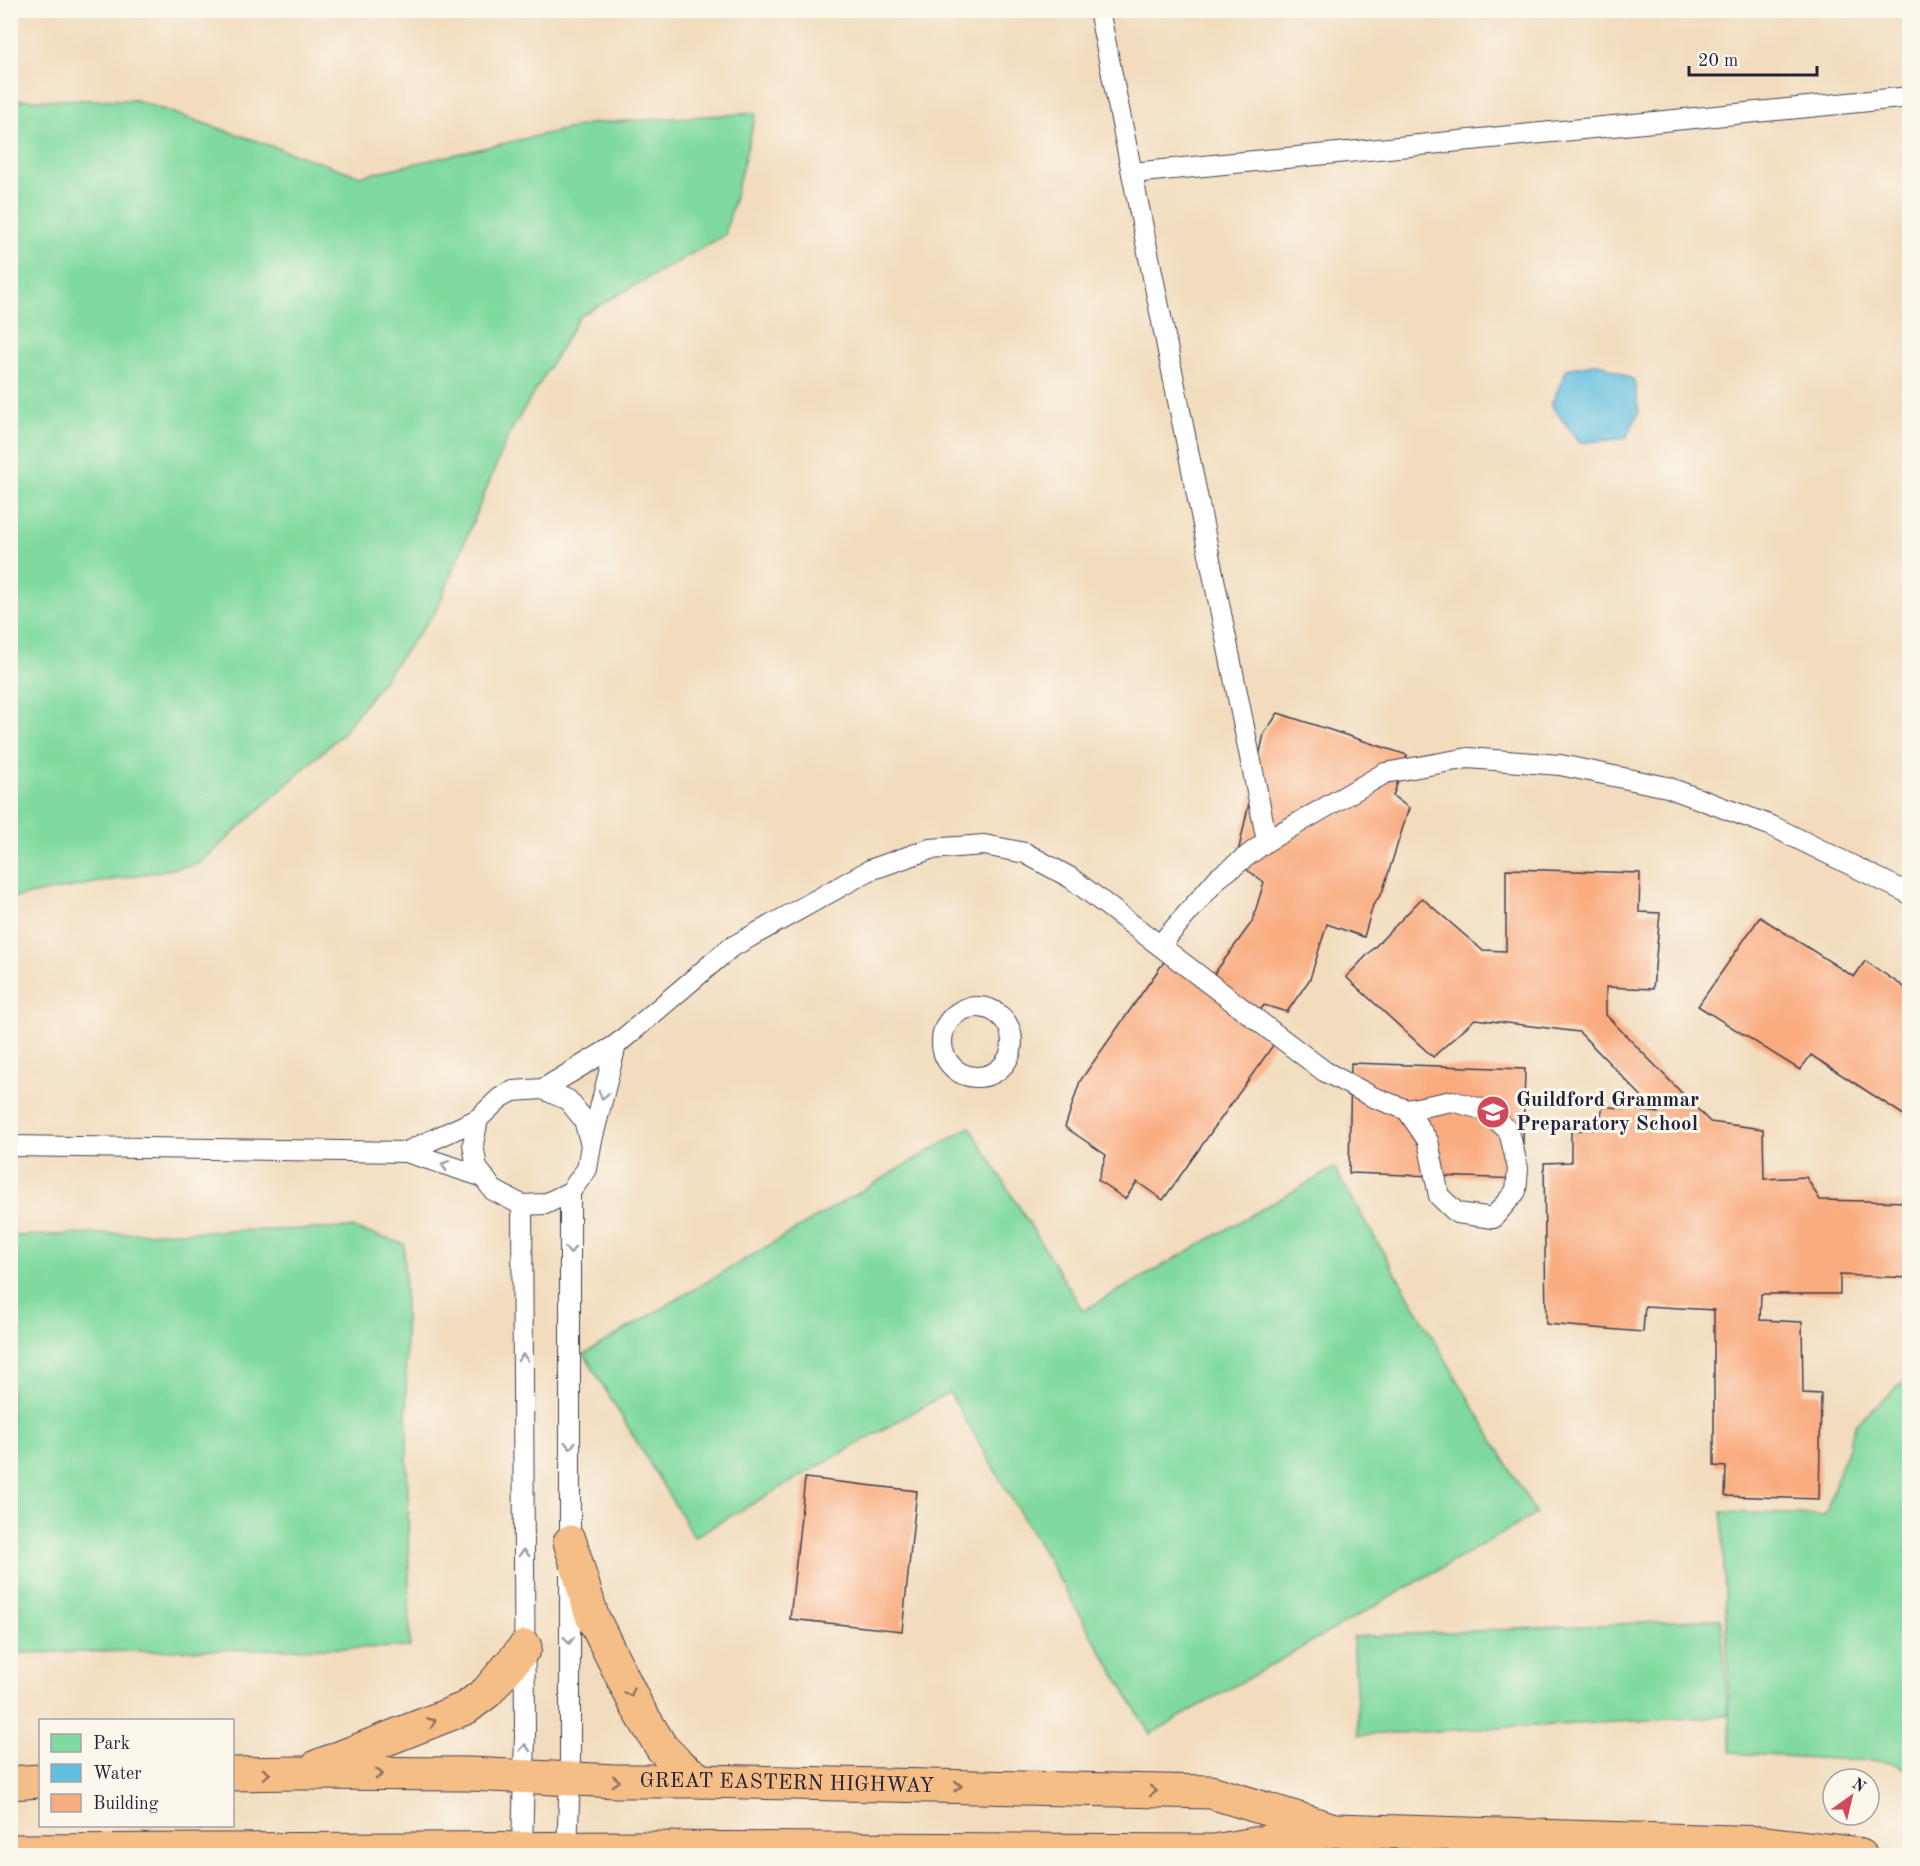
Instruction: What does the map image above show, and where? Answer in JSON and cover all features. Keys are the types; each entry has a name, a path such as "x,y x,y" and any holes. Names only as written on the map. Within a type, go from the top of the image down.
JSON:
{"highway":[{"path":"570,1542 592,1616 637,1707 662,1748 679,1765 702,1781"},
{"path":"299,1773 466,1708 487,1692 525,1647"},
{"name":"GREAT EASTERN HIGHWAY","path":"234,1774 524,1776 616,1781 1211,1792 1336,1830"},
{"path":"10,1783 39,1781"},
{"name":"GREAT EASTERN HIGHWAY","path":"10,1851 522,1848 1214,1851 1336,1830 1766,1843 1850,1852 1861,1856"}],"lane":[{"path":"1099,10 1267,842"},
{"path":"1132,173 1910,97"},
{"path":"1160,945 1218,878 1267,842 1385,772 1468,758 1560,765 1667,787 1772,826 1910,894"},
{"path":"406,1152 478,1119 500,1098 513,1091 543,1089 616,1045 730,948 870,870 930,849 984,844 1025,853 1071,878 1324,1071 1373,1097 1407,1110 1452,1101 1485,1110 1509,1131 1518,1169 1516,1191 1493,1218 1457,1213 1439,1197 1428,1141 1407,1110"},
{"path":"478,1119 473,1144 477,1168 493,1190 522,1205 545,1204 570,1192 586,1169 616,1045"},
{"path":"543,1089 568,1100 584,1120 591,1145"},
{"path":"10,1146 406,1152 483,1177"},
{"path":"567,1849 570,1778 570,1192"},
{"path":"522,1205 525,1647 522,1848"}],"green space":[{"path":"11,100 135,100 360,176 594,123 756,113 725,235 580,316 509,434 437,609 342,734 199,864 11,898"},
{"path":"970,1127 1083,1311 1334,1168 1536,1514 1150,1734 949,1392 694,1537 584,1354"},
{"path":"352,1228 404,1244 410,1647 11,1653 11,1236"},
{"path":"1909,1377 1909,1771 1887,1762 1731,1753 1722,1512 1825,1515 1856,1423"},
{"path":"1721,1619 1728,1716 1359,1735 1353,1637"}],"water":[{"path":"1599,363 1634,380 1639,412 1626,438 1580,443 1551,405 1567,369"}],"building":[{"path":"1278,713 1407,755 1393,796 1409,808 1382,893 1373,905 1364,937 1327,924 1310,979 1287,1012 1264,1005 1249,1026 1274,1044 1163,1200 1137,1182 1125,1199 1098,1180 1106,1155 1065,1127 1080,1081 1166,959 1214,974 1252,922 1264,882 1236,862 1264,734"},
{"path":"1506,869 1640,873 1639,912 1660,913 1653,989 1606,987 1606,1015 1710,1122 1763,1129 1764,1179 1806,1177 1820,1200 1910,1202 1910,1278 1840,1275 1840,1294 1761,1294 1760,1320 1802,1322 1803,1393 1821,1394 1819,1499 1725,1496 1726,1467 1714,1466 1714,1310 1645,1306 1643,1332 1546,1324 1544,1163 1571,1162 1571,1131 1598,1129 1603,1106 1658,1113 1579,1032 1475,1019 1433,1057 1346,977 1422,898 1482,950 1506,951"},
{"path":"1760,917 1854,977 1865,961 1910,991 1910,1119 1811,1055 1800,1070 1698,1006"},
{"path":"1351,1063 1525,1069 1522,1179 1349,1173"},
{"path":"805,1478 917,1491 902,1631 790,1619"}],"place":[{"name":"Guildford Grammar Preparatory School","path":"1493,1112"}]}
